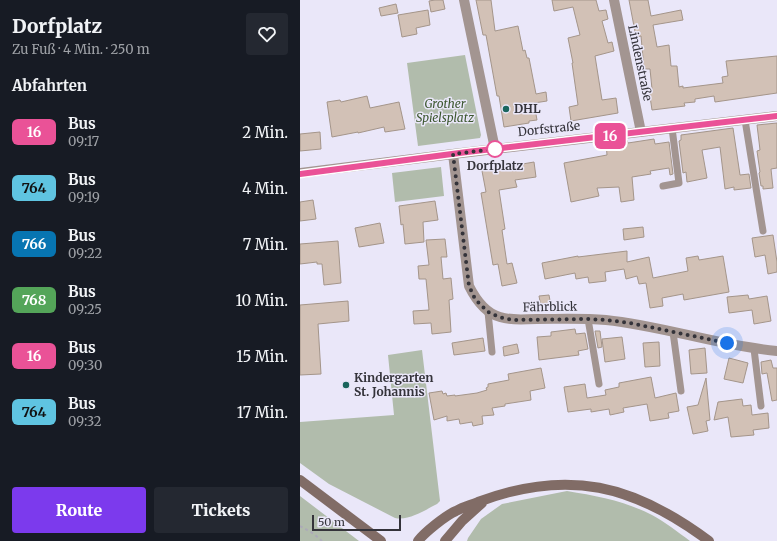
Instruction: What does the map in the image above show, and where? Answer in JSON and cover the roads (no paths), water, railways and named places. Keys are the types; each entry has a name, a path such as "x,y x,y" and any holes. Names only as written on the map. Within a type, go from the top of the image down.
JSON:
{"main road":[{"path":"300,480 381,541"},
{"path":"418,541 455,511 486,499 527,488 576,484 595,486 640,499 691,527 709,541"},
{"path":"445,541 451,536 462,521 486,499"}],"street":[{"path":"464,0 495,149"},
{"name":"Lindenstraße","path":"614,0 641,132"},
{"name":"Dorfstraße","path":"300,174 453,154 777,116"},
{"name":"Fährblick","path":"453,154 469,286 475,299 488,312 499,317 513,320 588,319 630,323 754,349 777,351"}],"lane":[{"path":"745,120 763,231"},
{"path":"663,186 680,182 672,128"},
{"path":"488,312 492,352"},
{"path":"588,319 599,384"},
{"path":"673,332 681,391"},
{"path":"754,349 761,406"}],"place":[{"name":"DHL","path":"506,109"},
{"name":"Dorfplatz","path":"495,149"},
{"name":"Kindergarten St. Johannis","path":"346,385"}],"park label":[{"name":"Grother Spielsplatz","path":"445,111"}]}
